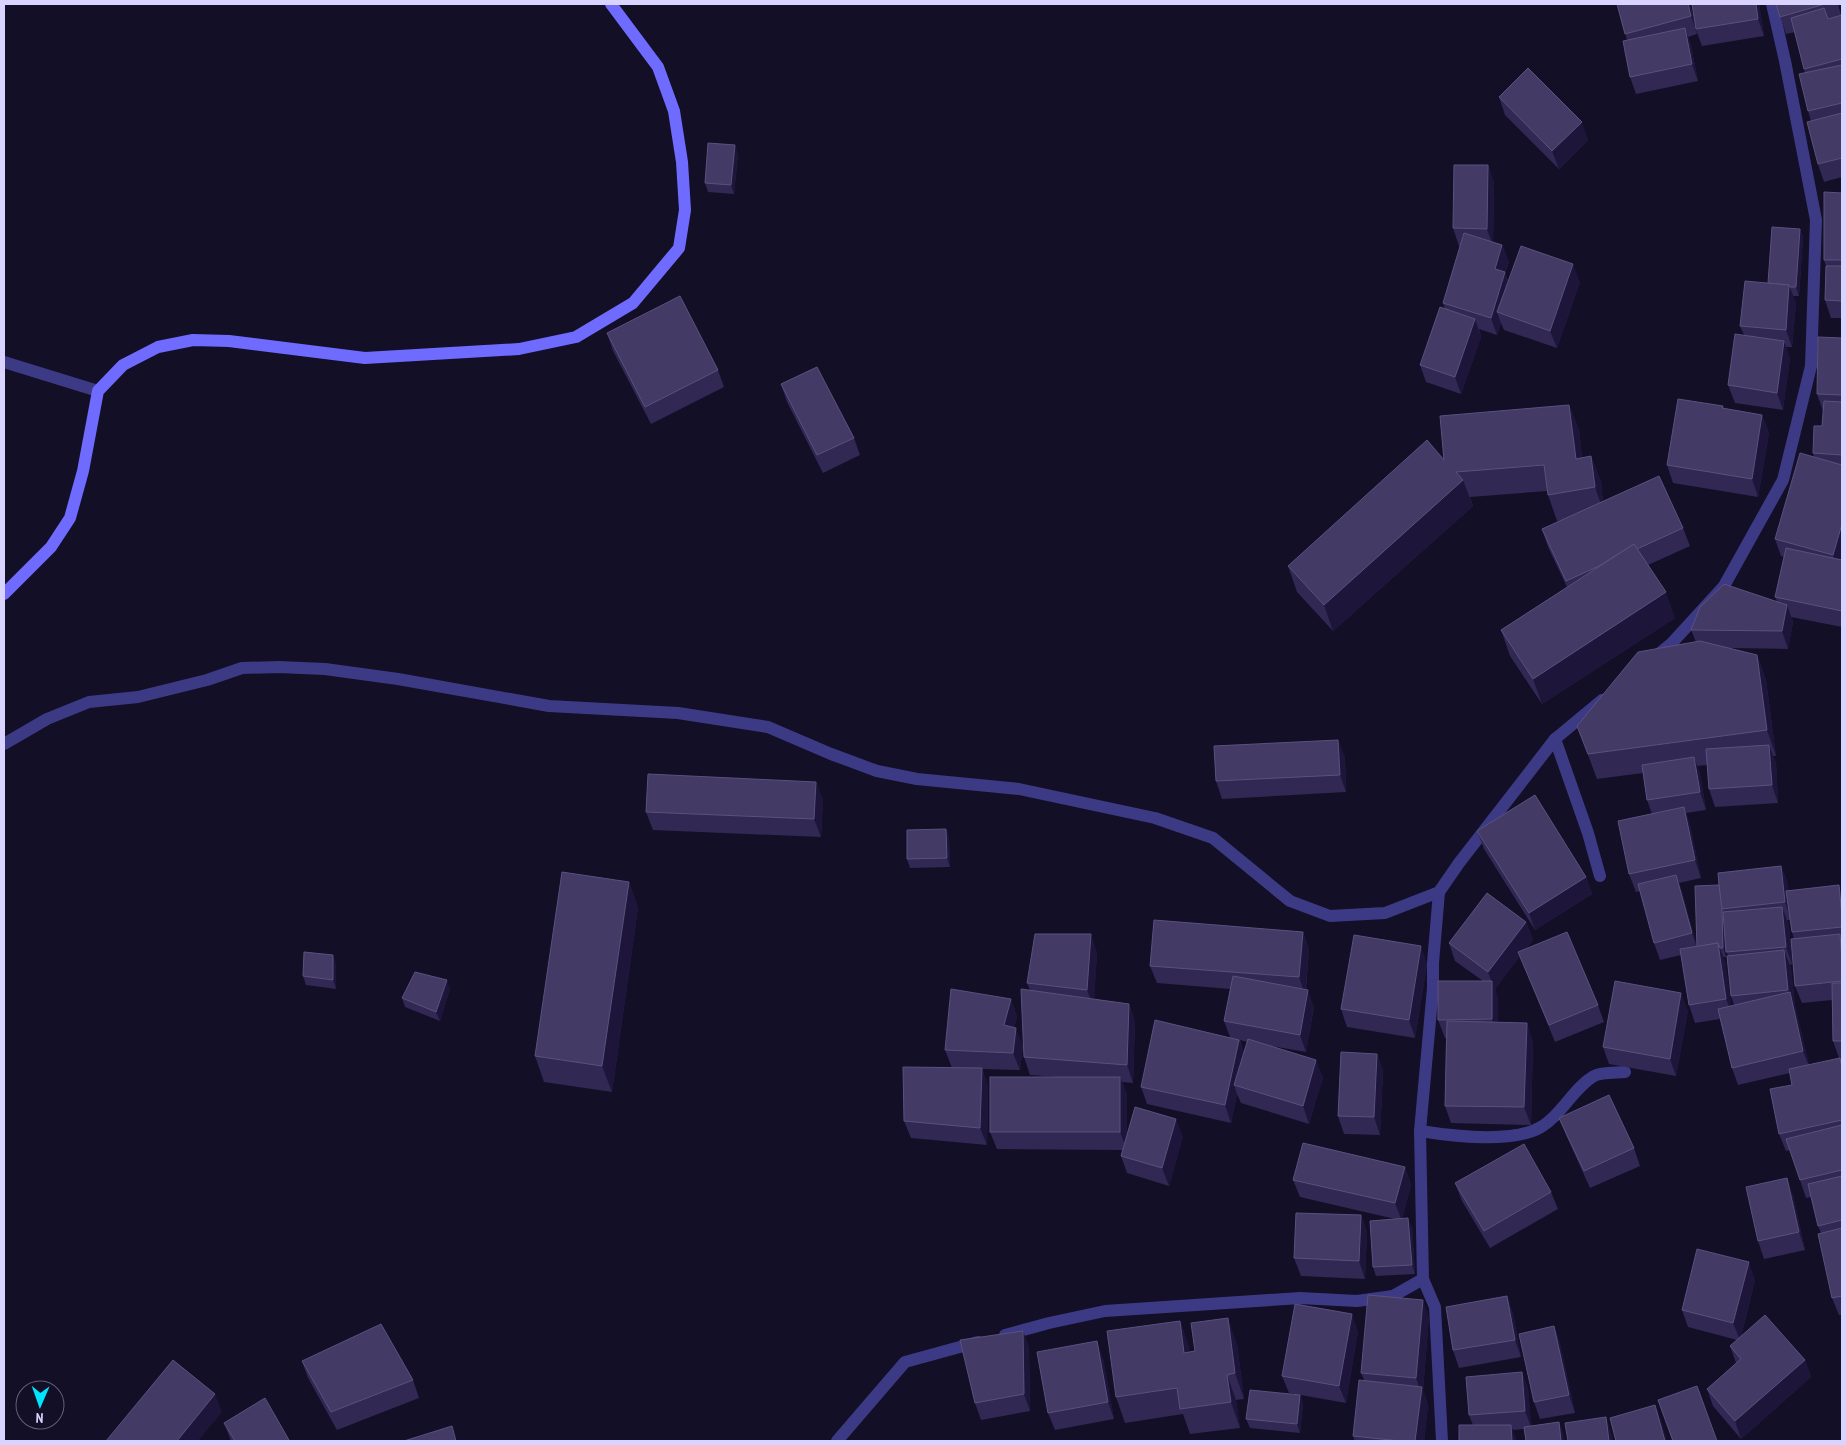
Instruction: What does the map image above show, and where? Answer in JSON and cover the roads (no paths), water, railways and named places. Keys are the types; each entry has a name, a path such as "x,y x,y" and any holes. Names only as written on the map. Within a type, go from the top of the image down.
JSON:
{"street":[{"path":"4,594 52,547 70,518 83,471 98,390 123,365 158,347 193,340 229,341 365,358 519,349 576,337 633,303 679,248 685,210 682,162 674,111 658,67 611,4"},
{"path":"1648,663 1671,644 1724,586 1783,480 1811,366 1816,220 1772,4"},
{"path":"4,362 98,390"},
{"path":"4,744 47,718 89,702 138,697 206,680 242,668 325,669 398,679 549,706 678,713 768,727 830,754 877,770 917,779 1020,789 1155,818 1213,838 1290,901 1330,916 1385,913 1439,892"},
{"path":"1442,1441 1435,1307 1423,1279 1420,1132 1433,988 1433,963 1439,892 1459,863 1555,739 1609,694"},
{"path":"1555,739 1588,833 1600,876"},
{"path":"1420,1132 1442,1135 1511,1137 1542,1127 1558,1113 1584,1084 1596,1075 1625,1072"},
{"path":"837,1441 905,1362 1049,1323 1106,1311 1300,1298 1357,1301 1393,1296 1423,1279"}]}
